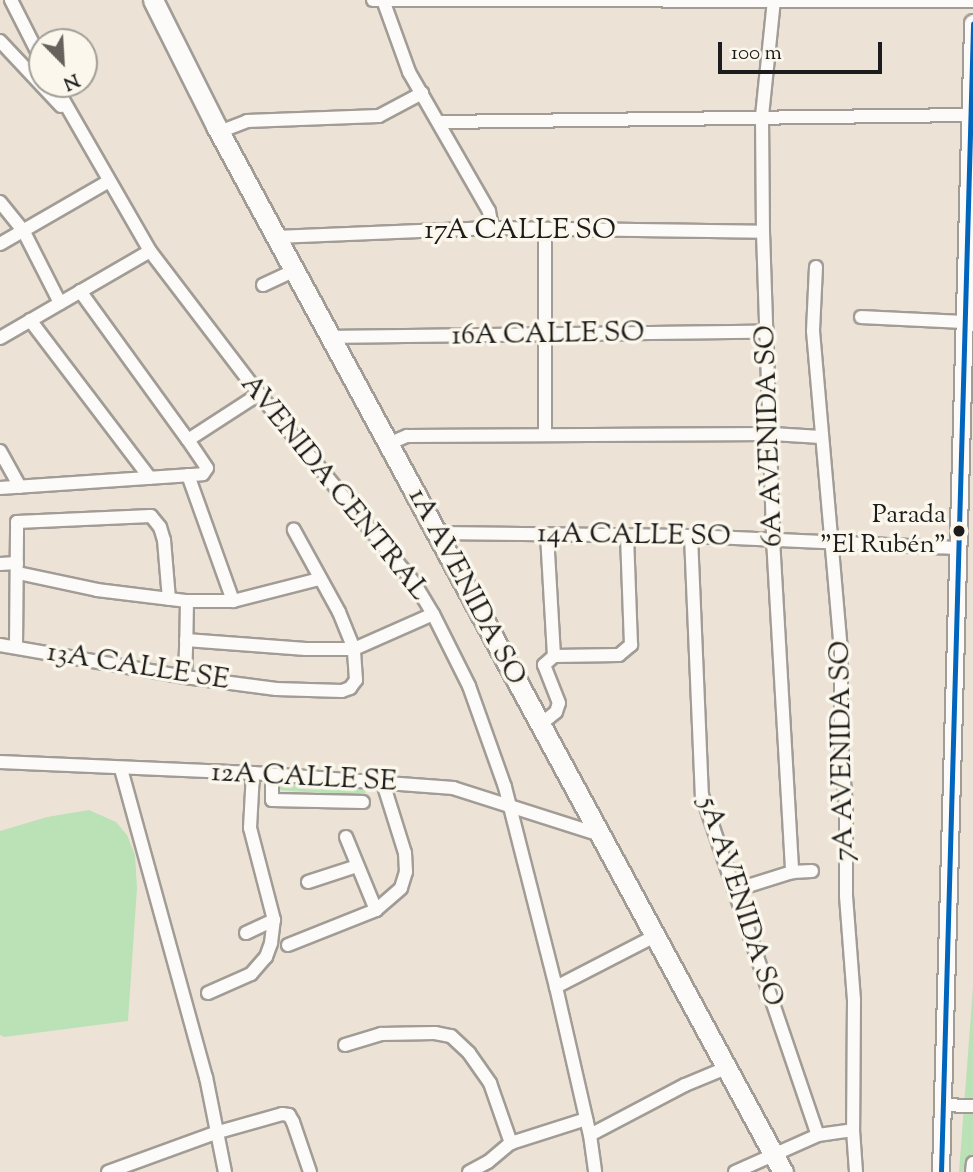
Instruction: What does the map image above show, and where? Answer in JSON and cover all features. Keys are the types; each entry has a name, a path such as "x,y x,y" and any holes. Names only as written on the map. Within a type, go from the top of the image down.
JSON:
{"highway":[{"name":"1A AVENIDA SO","path":"153,0 219,132 783,1172"}],"main road":[{"path":"941,1172 956,548 973,23"}],"street":[{"path":"11,0 28,33"},
{"path":"492,228 489,211 409,72 380,1 973,1"},
{"name":"6A AVENIDA SO","path":"774,1 762,117 763,232 772,434 773,539 792,872"},
{"path":"0,41 69,114"},
{"path":"219,132 247,121 379,116 422,93"},
{"name":"AVENIDA CENTRAL","path":"61,98 150,251 259,394 415,584 469,686 510,806 556,987 590,1135 595,1172"},
{"path":"440,122 970,115"},
{"path":"0,244 109,181"},
{"path":"0,202 23,230 60,303"},
{"name":"17A CALLE SO","path":"276,237 492,228 763,232"},
{"path":"545,229 545,435"},
{"path":"0,338 150,251"},
{"name":"7A AVENIDA SO","path":"816,267 813,331 821,437 834,542 841,653 846,896 854,1000 853,1130 856,1172"},
{"path":"263,285 295,270"},
{"path":"0,488 203,474 207,468 80,291"},
{"path":"861,317 963,322"},
{"path":"30,320 150,478"},
{"name":"16A CALLE SO","path":"330,337 767,332"},
{"path":"188,440 259,394"},
{"path":"388,444 407,436 772,434 821,437"},
{"path":"0,451 20,487"},
{"path":"188,475 233,601"},
{"path":"16,647 17,522 147,515 156,519 160,527 169,599"},
{"path":"294,530 339,612 354,649"},
{"name":"14A CALLE SO","path":"438,533 691,536 956,548"},
{"path":"547,534 554,656"},
{"path":"541,724 558,707 544,665 554,656 619,656 631,645 627,535"},
{"name":"5A AVENIDA SO","path":"691,536 702,795 818,1135"},
{"path":"0,564 97,590 187,601 233,601 319,579"},
{"path":"185,677 187,601"},
{"path":"186,640 306,649 354,649 433,614"},
{"name":"13A CALLE SE","path":"0,645 185,677 276,688 342,691 350,688 356,680 354,649"},
{"name":"12A CALLE SE","path":"0,762 253,773 453,788 600,835"},
{"path":"121,769 206,1077 215,1133 225,1172"},
{"path":"208,993 251,974 266,957 271,943 274,920 250,828 253,773"},
{"path":"272,775 272,800 363,802"},
{"path":"288,945 376,910 401,888 406,872 405,853 383,783"},
{"path":"346,837 376,910"},
{"path":"308,882 357,866"},
{"path":"735,890 792,872 812,871"},
{"path":"246,933 274,920"},
{"path":"556,987 655,936"},
{"path":"345,1045 381,1034 435,1033 451,1036 469,1053 491,1083 511,1143"},
{"path":"590,1135 685,1085 726,1068"},
{"path":"942,1105 973,1106"},
{"path":"108,1172 215,1133 282,1114 289,1115 310,1172"},
{"path":"469,1172 488,1162 511,1143 586,1119"},
{"path":"735,1172 818,1135 853,1130"},
{"path":"972,1172 973,1163"}],"green space":[{"path":"278,783 366,789 365,796 278,790"},
{"path":"89,810 116,822 127,835 135,855 137,888 128,1021 4,1037 0,1035 0,831 47,817"},
{"path":"973,987 973,1158 965,1172 959,1172"}],"transit line":[{"path":"941,1172 973,23"}],"place":[{"name":"Parada \"El Rubén\"","path":"959,531"}]}
